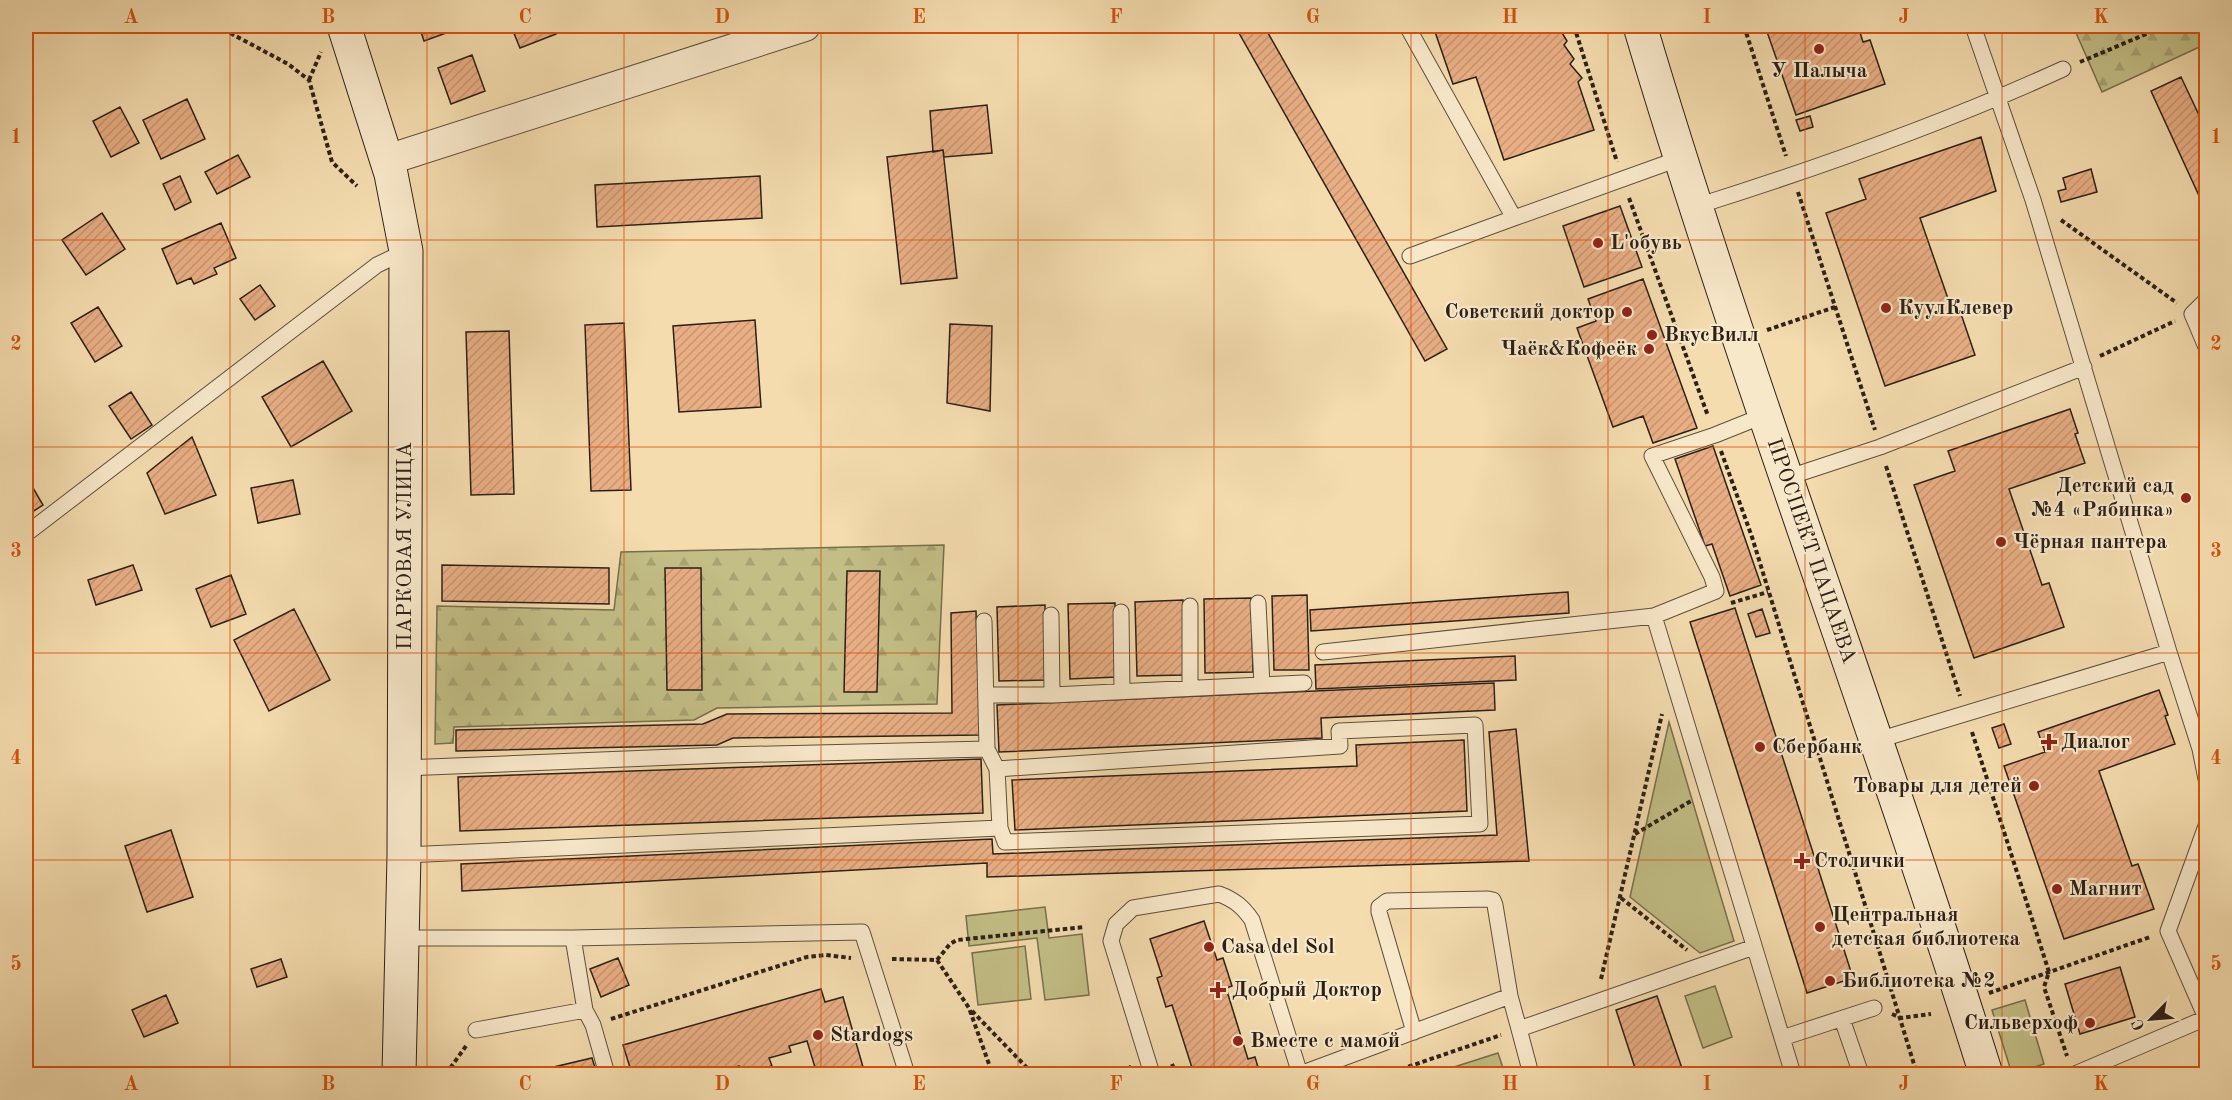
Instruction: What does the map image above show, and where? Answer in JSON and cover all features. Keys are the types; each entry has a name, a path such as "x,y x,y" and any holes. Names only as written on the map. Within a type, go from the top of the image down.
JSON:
{"main road":[{"name":"ПРОСПЕКТ ПАЦАЕВА","path":"1640,26 1765,415 1986,1074"},
{"name":"ПАРКОВАЯ УЛИЦА","path":"334,35 387,160 406,251 404,855 399,1074"}],"street":[{"path":"387,160 805,26"}],"lane":[{"path":"1407,26 1514,218"},
{"path":"1972,26 2033,201 2200,749 2206,779"},
{"path":"1697,206 1793,175 1999,98 2063,69"},
{"path":"1410,256 1681,158"},
{"path":"26,534 377,265 406,251"},
{"path":"2206,300 2192,314 2206,347"},
{"path":"1786,478 1880,447 2084,368"},
{"path":"1323,652 1654,616 1716,591 1712,578 1652,456 1765,415"},
{"path":"1258,603 1262,685"},
{"path":"1190,606 1190,688"},
{"path":"1121,612 1122,691"},
{"path":"1051,615 1052,695"},
{"path":"1654,616 1793,1074"},
{"path":"984,621 987,748 997,769 1000,828 1005,842 1480,824 1475,725 1340,732 1340,746 997,769"},
{"path":"1875,741 2169,652"},
{"path":"986,695 1052,695 1304,683"},
{"path":"404,768 724,755 987,748"},
{"path":"2076,1074 2206,1018 2168,931 2206,826"},
{"path":"404,855 1000,828"},
{"path":"1152,1074 1111,941 1116,924 1133,908 1219,894 1243,907 1252,920 1300,1074 1510,996"},
{"path":"1414,1032 1379,907 1387,901 1492,900 1495,905 1510,996 1531,1074"},
{"path":"402,938 573,938 862,932 907,1074"},
{"path":"573,938 585,1010 593,1025 607,1074"},
{"path":"1519,1029 1754,947"},
{"path":"1782,1038 1874,1008"},
{"path":"476,1030 585,1010"},
{"path":"1842,1018 1861,1074"}],"path":[{"path":"217,26 288,64 309,80 332,162 357,186"},
{"path":"1574,26 1622,178 1752,537 1917,1074"},
{"path":"1744,26 2049,972 2044,987 2067,1058 2076,1074"},
{"path":"2063,69 2165,26"},
{"path":"2196,26 2206,31"},
{"path":"309,80 334,35"},
{"path":"2033,201 2192,314"},
{"path":"1761,332 1835,307"},
{"path":"2084,368 2098,357 2192,314"},
{"path":"1716,591 1730,603 1768,592"},
{"path":"1595,1004 1671,674"},
{"path":"1635,834 1707,792"},
{"path":"1621,898 1704,964"},
{"path":"937,960 957,940 1085,927"},
{"path":"1980,996 2168,931"},
{"path":"593,1025 807,957 826,955 848,958"},
{"path":"890,959 937,960"},
{"path":"937,960 969,1008 1033,1074"},
{"path":"969,1008 991,1074"},
{"path":"1874,1008 1901,1018 1931,1014"},
{"path":"1387,1074 1519,1029"},
{"path":"446,1074 476,1030"},
{"path":"1169,1053 1176,1074"},
{"path":"1083,1074 1115,1072 1115,1074"}],"green space":[{"path":"2073,26 2206,26 2206,44 2102,92"},
{"path":"944,545 937,704 717,708 694,720 454,727 453,743 435,744 437,606 614,610 621,552"},
{"path":"1669,722 1734,941 1700,953 1630,897"},
{"path":"1045,907 1049,938 1082,934 1089,995 1045,1000 1037,938 969,946 966,916"},
{"path":"1025,946 1031,999 978,1005 972,953"},
{"path":"1715,986 1732,1037 1703,1048 1685,996"},
{"path":"2025,1000 2044,1064 2012,1074 1992,1010"},
{"path":"1498,1053 1505,1074 1432,1074"}],"building":[{"path":"419,26 456,26 457,29 424,41"},
{"path":"511,26 553,26 556,34 520,48"},
{"path":"604,26 622,26 608,33"},
{"path":"1235,26 1264,26 1447,349 1425,361"},
{"path":"1433,26 1558,26 1567,41 1564,45 1574,59 1570,64 1582,78 1578,82 1594,130 1504,160 1476,77 1453,84"},
{"path":"1765,26 1858,26 1863,42 1870,40 1885,84 1796,115"},
{"path":"472,55 485,91 451,104 438,68"},
{"path":"2181,77 2206,130 2206,211 2151,91"},
{"path":"187,99 205,139 161,159 143,120"},
{"path":"987,105 992,153 944,157 943,150 933,152 930,111"},
{"path":"120,107 139,143 111,157 93,121"},
{"path":"1810,116 1813,127 1800,131 1796,120"},
{"path":"1981,137 1996,191 1920,218 1953,313 1960,311 1975,355 1885,386 1826,213 1866,199 1859,179"},
{"path":"943,150 957,278 901,284 887,157"},
{"path":"238,155 250,177 217,194 205,172"},
{"path":"2091,169 2097,192 2061,202 2058,191 2066,189 2063,178"},
{"path":"180,176 191,202 175,210 163,184"},
{"path":"760,176 762,218 597,227 595,185"},
{"path":"1620,206 1642,267 1584,287 1563,226"},
{"path":"102,213 125,249 86,275 62,240"},
{"path":"221,223 236,258 214,268 217,274 194,284 191,278 177,284 162,249"},
{"path":"1643,279 1697,428 1653,443 1643,416 1613,427 1577,328 1596,321 1588,299"},
{"path":"260,285 275,306 255,320 240,299"},
{"path":"98,307 122,346 95,362 71,323"},
{"path":"755,320 761,407 679,412 673,326"},
{"path":"624,323 631,490 591,491 585,325"},
{"path":"950,324 992,326 990,411 947,403"},
{"path":"509,331 514,494 471,495 466,332"},
{"path":"323,361 352,411 291,447 262,397"},
{"path":"131,392 152,425 131,439 109,406"},
{"path":"2070,409 2078,433 2075,434 2085,463 2009,489 2042,585 2049,583 2064,627 1974,658 1914,485 1955,471 1948,451"},
{"path":"192,437 216,495 165,514 147,473"},
{"path":"1713,446 1761,585 1730,596 1712,544 1705,546 1675,459"},
{"path":"26,476 43,505 26,516"},
{"path":"293,480 300,514 258,523 251,488"},
{"path":"133,565 142,590 96,605 88,580"},
{"path":"442,565 609,568 609,604 442,601"},
{"path":"665,568 701,568 702,690 667,690"},
{"path":"847,571 880,571 877,692 844,692"},
{"path":"231,575 246,614 211,627 196,589"},
{"path":"1568,592 1569,613 1311,631 1310,610"},
{"path":"1307,595 1309,670 1274,670 1272,596"},
{"path":"1251,598 1253,672 1205,673 1204,599"},
{"path":"1183,600 1185,675 1137,676 1135,602"},
{"path":"1115,603 1117,677 1070,679 1068,604"},
{"path":"1045,605 1046,680 999,681 997,607"},
{"path":"1735,608 1853,978 1807,993 1690,622"},
{"path":"294,609 330,680 269,711 234,640"},
{"path":"1762,609 1770,633 1756,637 1748,614"},
{"path":"976,611 980,735 733,738 717,745 456,751 456,730 703,724 727,714 952,713 951,613"},
{"path":"1515,656 1516,680 1316,689 1315,665"},
{"path":"1494,683 1495,710 1321,718 1322,738 999,752 997,705"},
{"path":"2159,690 2175,744 2099,771 2132,866 2138,864 2154,909 2064,939 2004,766 2045,752 2038,732"},
{"path":"2004,724 2011,744 1999,748 1992,728"},
{"path":"1516,729 1529,861 987,877 987,863 462,891 461,864 992,839 993,854 1497,835 1489,732"},
{"path":"1464,740 1467,811 1015,830 1012,780 1357,766 1356,745"},
{"path":"981,759 983,813 460,831 458,777"},
{"path":"171,830 193,897 147,912 125,846"},
{"path":"1204,921 1217,960 1223,958 1232,986 1226,988 1248,1059 1255,1057 1260,1074 1194,1074 1172,1005 1166,1007 1157,978 1162,976 1150,939"},
{"path":"618,958 629,985 601,997 590,969"},
{"path":"281,959 287,977 257,987 251,969"},
{"path":"2120,967 2135,1017 2080,1034 2065,984"},
{"path":"821,989 825,1002 843,997 865,1074 817,1074 807,1041 789,1046 791,1052 769,1058 772,1066 742,1074 739,1066 726,1070 725,1067 701,1074 632,1074 623,1045"},
{"path":"166,995 178,1023 144,1037 132,1010"},
{"path":"1657,996 1684,1074 1637,1074 1616,1010"},
{"path":"592,1058 597,1074 524,1074"},
{"path":"2205,1067 2206,1074 2190,1074"}],"place":[{"name":"У Палыча","path":"1819,49"},
{"name":"L'обувь","path":"1598,243"},
{"name":"КуулКлевер","path":"1886,308"},
{"name":"Советский доктор","path":"1627,312"},
{"name":"ВкусВилл","path":"1652,335"},
{"name":"Чаёк&Кофеёк","path":"1649,349"},
{"name":"Детский сад №4 «Рябинка»","path":"2186,498"},
{"name":"Чёрная пантера","path":"2001,542"},
{"name":"Диалог","path":"2049,742"},
{"name":"Сбербанк","path":"1760,747"},
{"name":"Товары для детей","path":"2034,786"},
{"name":"Столички","path":"1802,861"},
{"name":"Магнит","path":"2057,889"},
{"name":"Центральная детская библиотека","path":"1820,927"},
{"name":"Casa del Sol","path":"1209,947"},
{"name":"Библиотека №2","path":"1830,981"},
{"name":"Добрый Доктор","path":"1218,990"},
{"name":"Сильверхоф","path":"2090,1023"},
{"name":"Stardogs","path":"818,1035"},
{"name":"Вместе с мамой","path":"1238,1041"}]}
